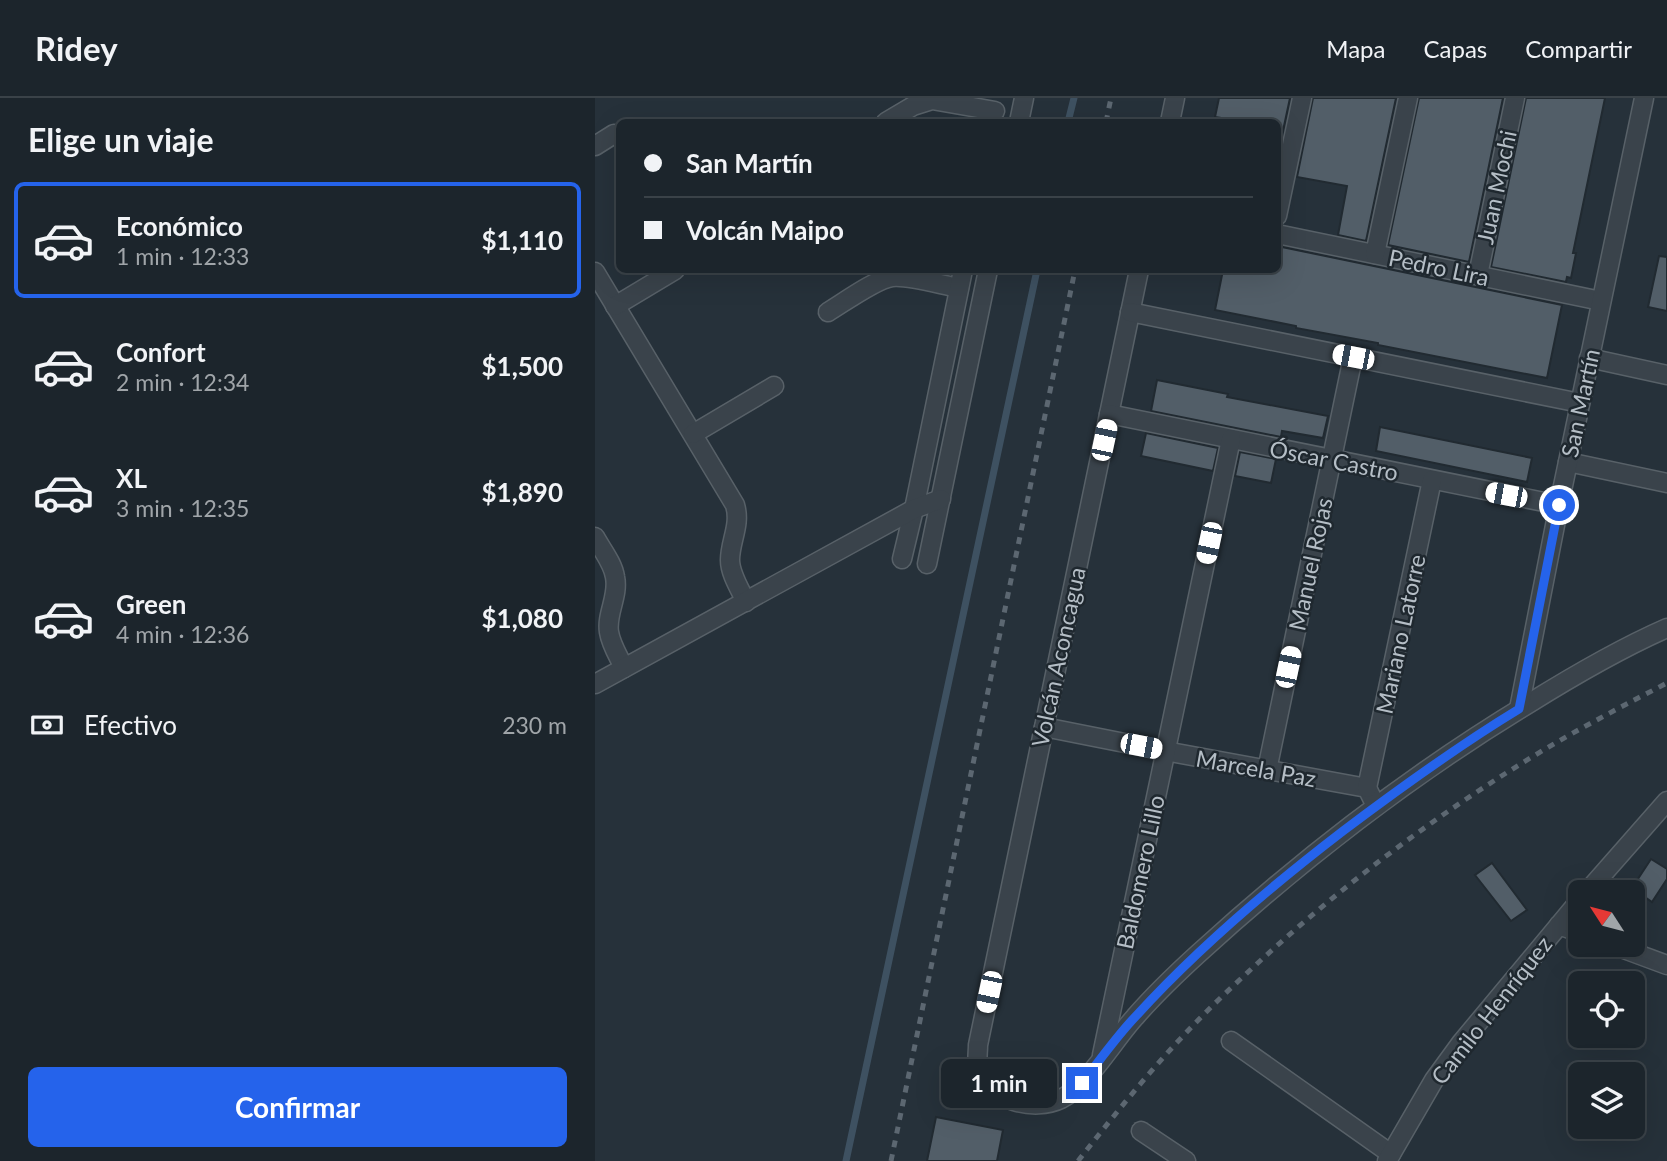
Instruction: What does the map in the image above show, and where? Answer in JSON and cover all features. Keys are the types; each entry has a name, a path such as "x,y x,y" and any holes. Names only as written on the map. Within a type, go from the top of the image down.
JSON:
{"street":[{"path":"1020,119 1024,98"},
{"path":"1171,119 1175,98"},
{"path":"1281,197 1302,98"},
{"path":"1375,254 1408,98"},
{"name":"Juan Mochi","path":"1478,275 1514,98"},
{"name":"San Martín","path":"1519,709 1644,98"},
{"path":"891,119 913,106 932,100 995,111"},
{"path":"595,146 614,134"},
{"name":"Pedro Lira","path":"1281,235 1601,301"},
{"path":"595,272 735,505 738,521 730,552 730,566 745,602"},
{"path":"615,306 670,273"},
{"path":"902,559 962,273"},
{"path":"927,564 987,273"},
{"name":"Volcán Aconcagua","path":"1101,1058 1071,1093 1048,1104 1023,1103 1005,1097 988,1086 977,1064 978,1045 1138,273"},
{"path":"828,312 891,277 959,288"},
{"path":"1130,312 1580,403"},
{"name":"Manuel Rojas","path":"1267,770 1353,357"},
{"path":"1589,358 1667,375"},
{"path":"693,434 774,386"},
{"name":"Óscar Castro","path":"1109,414 1559,505"},
{"name":"Baldomero Lillo","path":"1101,1058 1231,439"},
{"path":"1568,462 1667,483"},
{"name":"Mariano Latorre","path":"1367,789 1432,480"},
{"path":"595,684 914,509 941,499"},
{"path":"595,537 611,564 616,579 608,624 609,633 625,668"},
{"path":"1101,1058 1134,1017 1196,956 1253,904 1376,806 1438,761 1519,709 1587,668 1667,628"},
{"name":"Marcela Paz","path":"1044,727 1367,789"},
{"path":"1367,789 1376,806"},
{"path":"1598,880 1667,801"},
{"name":"Camilo Henríquez","path":"1389,1157 1434,1080 1461,1043 1568,914"},
{"path":"1559,925 1568,928"},
{"path":"1645,957 1667,965"},
{"path":"1231,1041 1389,1157"},
{"path":"1141,1130 1186,1161"}],"building":[{"path":"1219,98 1290,98 1281,140 1281,119 1215,117"},
{"path":"1313,98 1396,98 1366,241 1338,235 1347,186 1297,177"},
{"path":"1419,98 1503,98 1469,262 1388,245"},
{"path":"1526,98 1605,98 1573,253 1576,253 1571,278 1567,277 1566,282 1491,267"},
{"path":"1281,247 1562,305 1547,378 1215,310 1222,273 1281,273"},
{"path":"1659,256 1667,257 1667,311 1648,307"},
{"path":"1157,380 1228,394 1227,397 1328,416 1323,438 1282,431 1281,437 1151,411"},
{"path":"1380,427 1532,458 1527,482 1376,451"},
{"path":"1146,433 1218,448 1213,471 1141,456"},
{"path":"1240,452 1276,459 1271,483 1235,476"},
{"path":"1651,859 1667,869 1667,879 1652,902 1645,897 1645,880 1637,880"},
{"path":"1492,863 1527,910 1511,921 1475,875"},
{"path":"936,1117 1003,1130 997,1161 927,1161"}],"waterway":[{"path":"1069,119 1074,98"},
{"path":"846,1161 1036,273"}],"railway":[{"path":"1107,119 1111,98"},
{"path":"891,1161 1074,273"},
{"path":"1078,1161 1193,1025 1324,905 1425,827 1496,780 1565,737 1667,683"}],"route":[{"path":"1082,1083 1134,1017 1253,904 1376,806 1438,761 1519,709 1559,505"}]}
